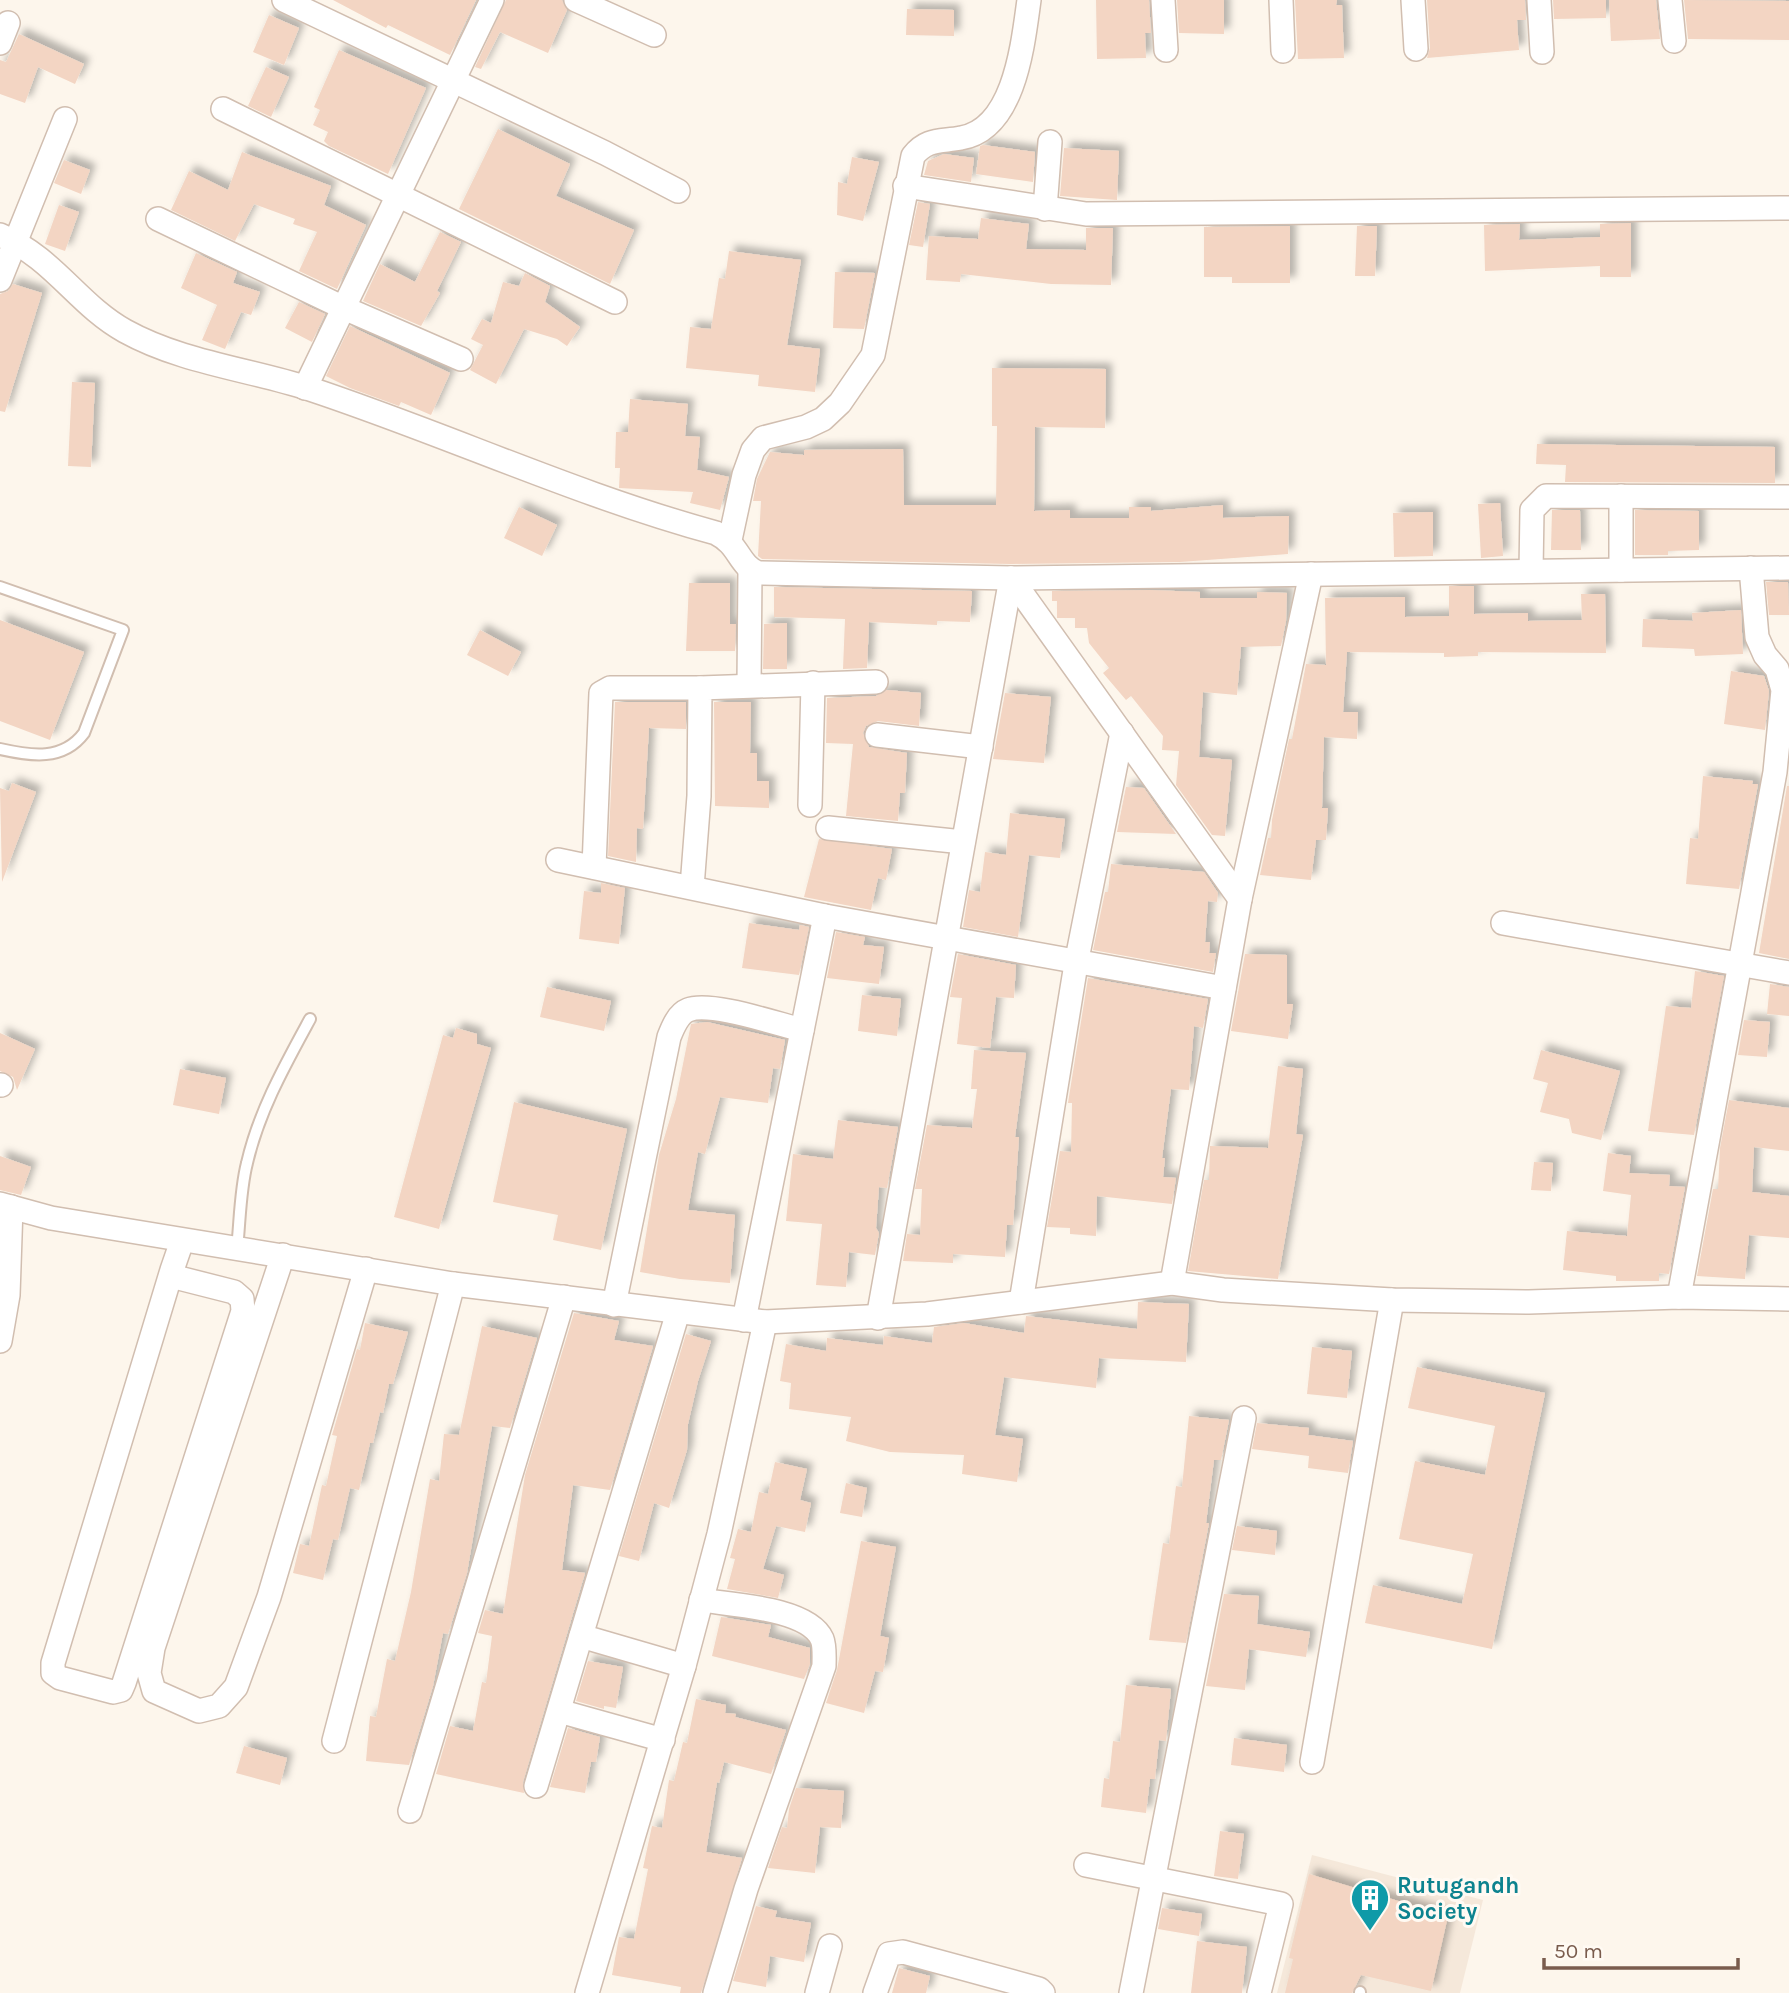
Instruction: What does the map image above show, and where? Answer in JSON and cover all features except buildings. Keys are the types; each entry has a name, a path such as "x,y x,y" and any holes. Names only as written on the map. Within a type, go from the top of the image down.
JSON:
{"street":[{"path":"284,0 452,79 678,191"},
{"path":"305,388 492,0"},
{"path":"576,0 654,35"},
{"path":"730,540 744,475 753,450 763,438 807,427 823,419 840,403 873,355 908,167 920,146 940,139 960,139 974,134 987,126 999,112 1012,87 1023,46 1029,0"},
{"path":"1163,0 1166,50"},
{"path":"1280,0 1283,51"},
{"path":"1413,0 1416,49"},
{"path":"1539,0 1542,52"},
{"path":"1670,0 1674,41"},
{"path":"223,109 615,302"},
{"path":"0,280 7,238 65,119"},
{"path":"1045,209 1050,142"},
{"path":"905,186 1045,209 1135,215 1789,208"},
{"path":"158,219 344,308 461,359"},
{"path":"7,238 46,261 124,330 173,352 305,388 480,450 578,490 730,540 750,570 749,685"},
{"path":"1531,571 1532,510 1538,501 1546,496 1789,497"},
{"path":"1620,496 1621,570"},
{"path":"1679,1297 1775,772 1786,693 1777,669 1765,655 1757,637 1751,568"},
{"path":"750,570 772,574 1011,578 1789,568"},
{"path":"1172,1283 1241,899 1311,574"},
{"path":"1011,578 1241,899"},
{"path":"878,1318 1011,578"},
{"path":"594,867 601,693 610,688 876,682"},
{"path":"810,805 813,683"},
{"path":"692,887 699,796 700,688"},
{"path":"1021,1301 1076,964 1122,733"},
{"path":"877,735 981,747"},
{"path":"828,828 963,842"},
{"path":"558,860 825,916 946,937 1076,964 1224,988"},
{"path":"587,1993 663,1740 701,1600 755,1321 802,1030 825,916"},
{"path":"1503,923 1789,973"},
{"path":"614,1305 669,1037 675,1022 686,1010 704,1007 802,1030"},
{"path":"0,1341 8,1295 6,1205 51,1218 453,1284 755,1321 878,1318 1172,1283 1223,1290 1392,1300 1529,1302 1679,1297 1789,1299"},
{"path":"171,1276 234,1292 242,1299 243,1311 124,1683 121,1690 113,1692 60,1678 52,1673 52,1663 171,1276 182,1241"},
{"path":"283,1255 153,1648 149,1673 154,1691 199,1711 219,1706 236,1687 269,1597 366,1269"},
{"path":"334,1741 453,1284"},
{"path":"410,1811 564,1297"},
{"path":"1312,1762 1392,1300"},
{"path":"536,1786 678,1312"},
{"path":"1131,1993 1244,1418"},
{"path":"701,1600 779,1612 807,1623 822,1639 824,1666 746,1889 715,1993"},
{"path":"581,1636 684,1666"},
{"path":"559,1712 663,1740"},
{"path":"1086,1865 1281,1904 1259,1993"},
{"path":"817,1993 830,1945"},
{"path":"875,1993 889,1954 903,1952 1039,1989 1043,1993"}],"lane":[{"path":"0,587 123,630 84,733 75,746 51,754 26,755 0,749"},
{"path":"237,1249 246,1165 254,1138 276,1082 310,1019"}],"shaded area":[{"name":"Rutugandh Society","path":"1312,1855 1483,1900 1460,1993 1277,1993"}],"place":[{"name":"Rutugandh Society","path":"1370,1932"}]}
